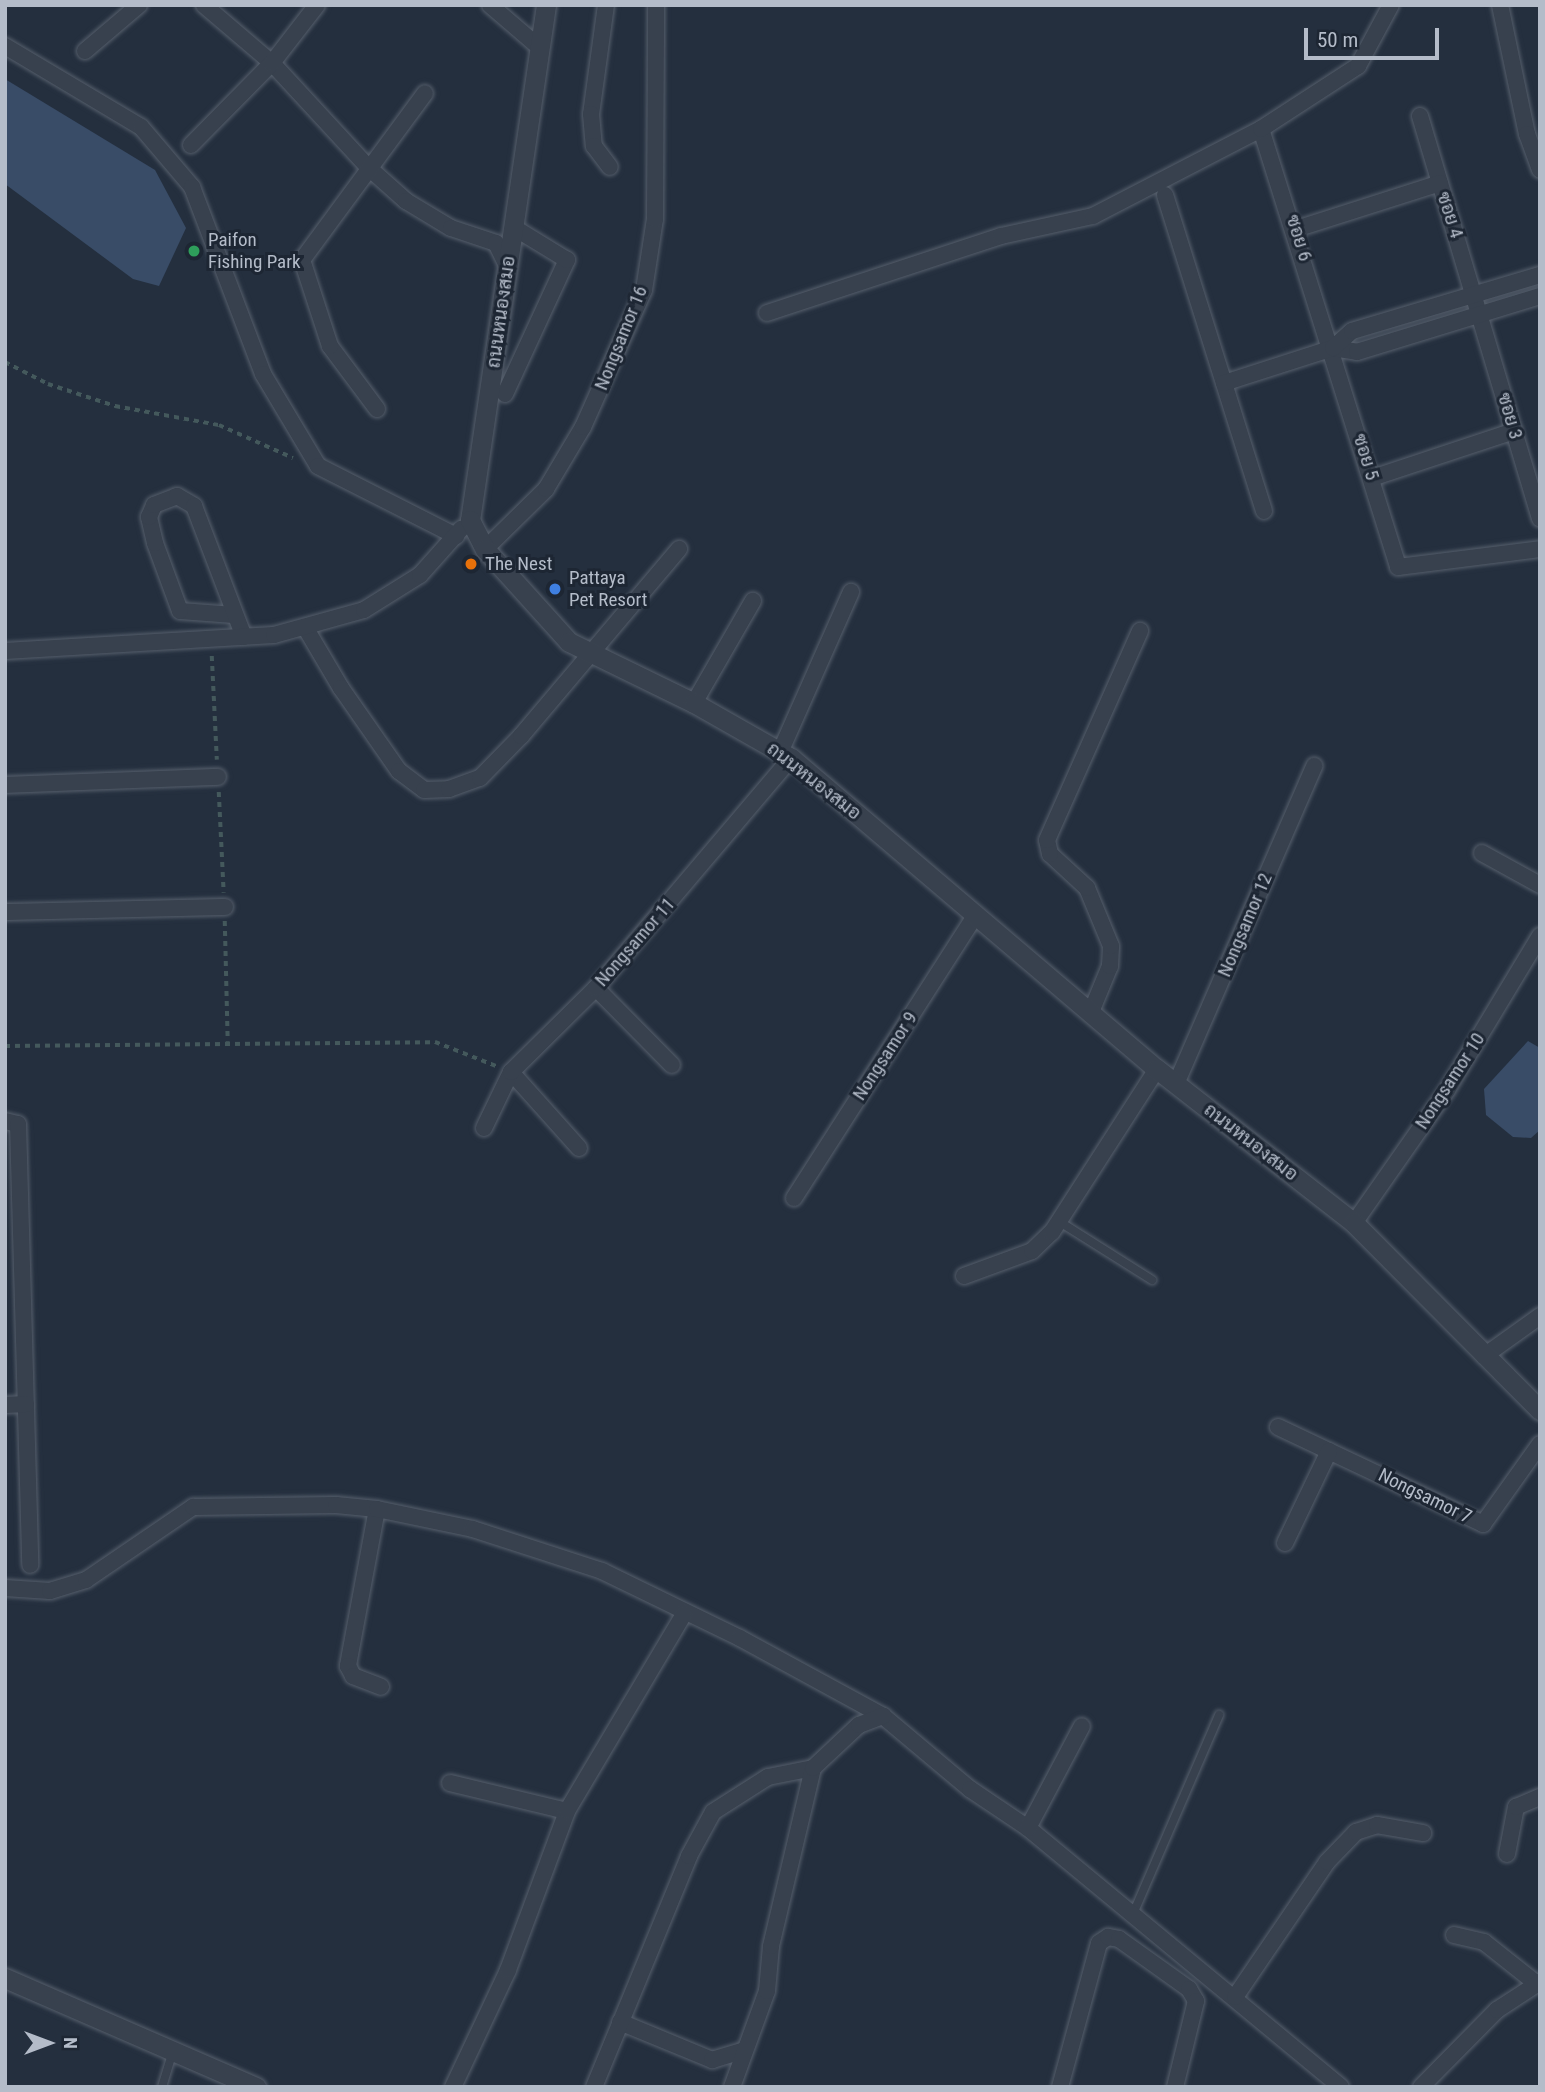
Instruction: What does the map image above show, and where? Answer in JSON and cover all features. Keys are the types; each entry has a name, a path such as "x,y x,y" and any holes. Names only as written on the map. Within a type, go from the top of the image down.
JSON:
{"street":[{"path":"85,51 139,5"},
{"path":"204,5 272,63 369,168 406,201 451,228 496,243 508,266"},
{"path":"191,145 272,63 317,5"},
{"path":"490,5 540,48"},
{"name":"ถนนหนองสมอ","path":"546,5 470,520 485,549 569,642 694,703 786,754 1157,1069 1354,1223 1540,1410"},
{"path":"606,5 591,114 594,146 610,167"},
{"name":"Nongsamor 16","path":"485,549 547,489 583,427 644,290 655,219 656,5"},
{"path":"767,313 1001,236 1093,216 1261,129 1358,66 1391,5"},
{"path":"1500,5 1527,134 1540,170"},
{"path":"5,46 141,127 192,187 263,374 318,466 456,536"},
{"path":"377,409 330,346 302,260 425,93"},
{"name":"ซอย 4","path":"1420,116 1481,313"},
{"name":"ซอย 6","path":"1261,129 1333,348"},
{"path":"1296,229 1440,183"},
{"path":"1166,195 1264,511"},
{"path":"505,394 567,260 513,227"},
{"path":"1224,383 1333,348 1352,331 1540,275"},
{"path":"1333,348 1357,352 1540,296"},
{"name":"ซอย 3","path":"1481,313 1540,519"},
{"name":"ซอย 5","path":"1333,348 1398,567 1540,550"},
{"path":"1372,478 1514,431"},
{"path":"234,615 180,611 155,543 149,517 154,505 177,496 194,506 244,637"},
{"path":"5,652 211,640 305,627 364,610 420,575 470,520"},
{"path":"305,627 341,688 399,771 424,790 449,789 480,778 594,656 679,549"},
{"name":"Nongsamor 11","path":"484,1128 511,1072 596,988 786,754 851,592"},
{"path":"694,703 753,601"},
{"path":"1091,1012 1110,966 1111,946 1087,888 1050,854 1047,840 1140,631"},
{"name":"Nongsamor 12","path":"1176,1084 1314,766"},
{"path":"5,785 218,777"},
{"path":"1482,853 1540,885"},
{"path":"5,912 225,907"},
{"name":"Nongsamor 9","path":"794,1198 976,915"},
{"name":"Nongsamor 10","path":"1354,1223 1447,1090 1540,936"},
{"path":"596,988 672,1065"},
{"path":"964,1276 1032,1251 1060,1222 1157,1069"},
{"path":"511,1072 579,1148"},
{"path":"5,1121 18,1124 30,1565"},
{"path":"1484,1356 1540,1316"},
{"path":"5,1405 26,1405"},
{"name":"Nongsamor 7","path":"1278,1427 1483,1524 1540,1444"},
{"path":"1284,1543 1329,1451"},
{"path":"5,1588 50,1591 86,1580 193,1507 337,1505 377,1509 473,1529 602,1571 684,1614 740,1638 883,1716 970,1789 1028,1828 1132,1917 1235,1997 1341,2087"},
{"path":"377,1509 348,1665 353,1676 382,1687"},
{"path":"453,2087 508,1970 567,1811 684,1614"},
{"path":"594,2087 689,1856 713,1812 768,1777 813,1768 859,1725 883,1716"},
{"path":"1028,1828 1082,1726"},
{"path":"732,2087 767,1991 771,1946 813,1768"},
{"path":"450,1783 567,1811"},
{"path":"1507,1854 1516,1807 1540,1797"},
{"path":"1235,1997 1327,1862 1356,1832 1377,1825 1423,1833"},
{"path":"1421,2087 1497,2010 1538,1983 1484,1942 1454,1935"},
{"path":"1060,2087 1099,1943 1108,1937 1119,1939 1189,1989 1196,2001 1175,2087"},
{"path":"5,1978 256,2087"},
{"path":"620,2022 712,2060 744,2050"}],"lane":[{"path":"1060,1222 1152,1280"},
{"path":"1132,1917 1219,1715"},
{"path":"162,2087 173,2050"}],"path":[{"path":"5,362 48,384 115,406 219,425 318,466"},
{"path":"211,640 229,1042"},
{"path":"5,1046 436,1042 511,1072"}],"water":[{"path":"5,79 155,170 186,228 159,286 133,279 5,184"},
{"path":"1528,1041 1540,1048 1540,1130 1531,1138 1513,1137 1486,1115 1484,1089"}],"place":[{"name":"Paifon Fishing Park","path":"194,251"},
{"name":"The Nest","path":"471,564"},
{"name":"Pattaya Pet Resort","path":"555,589"}]}
